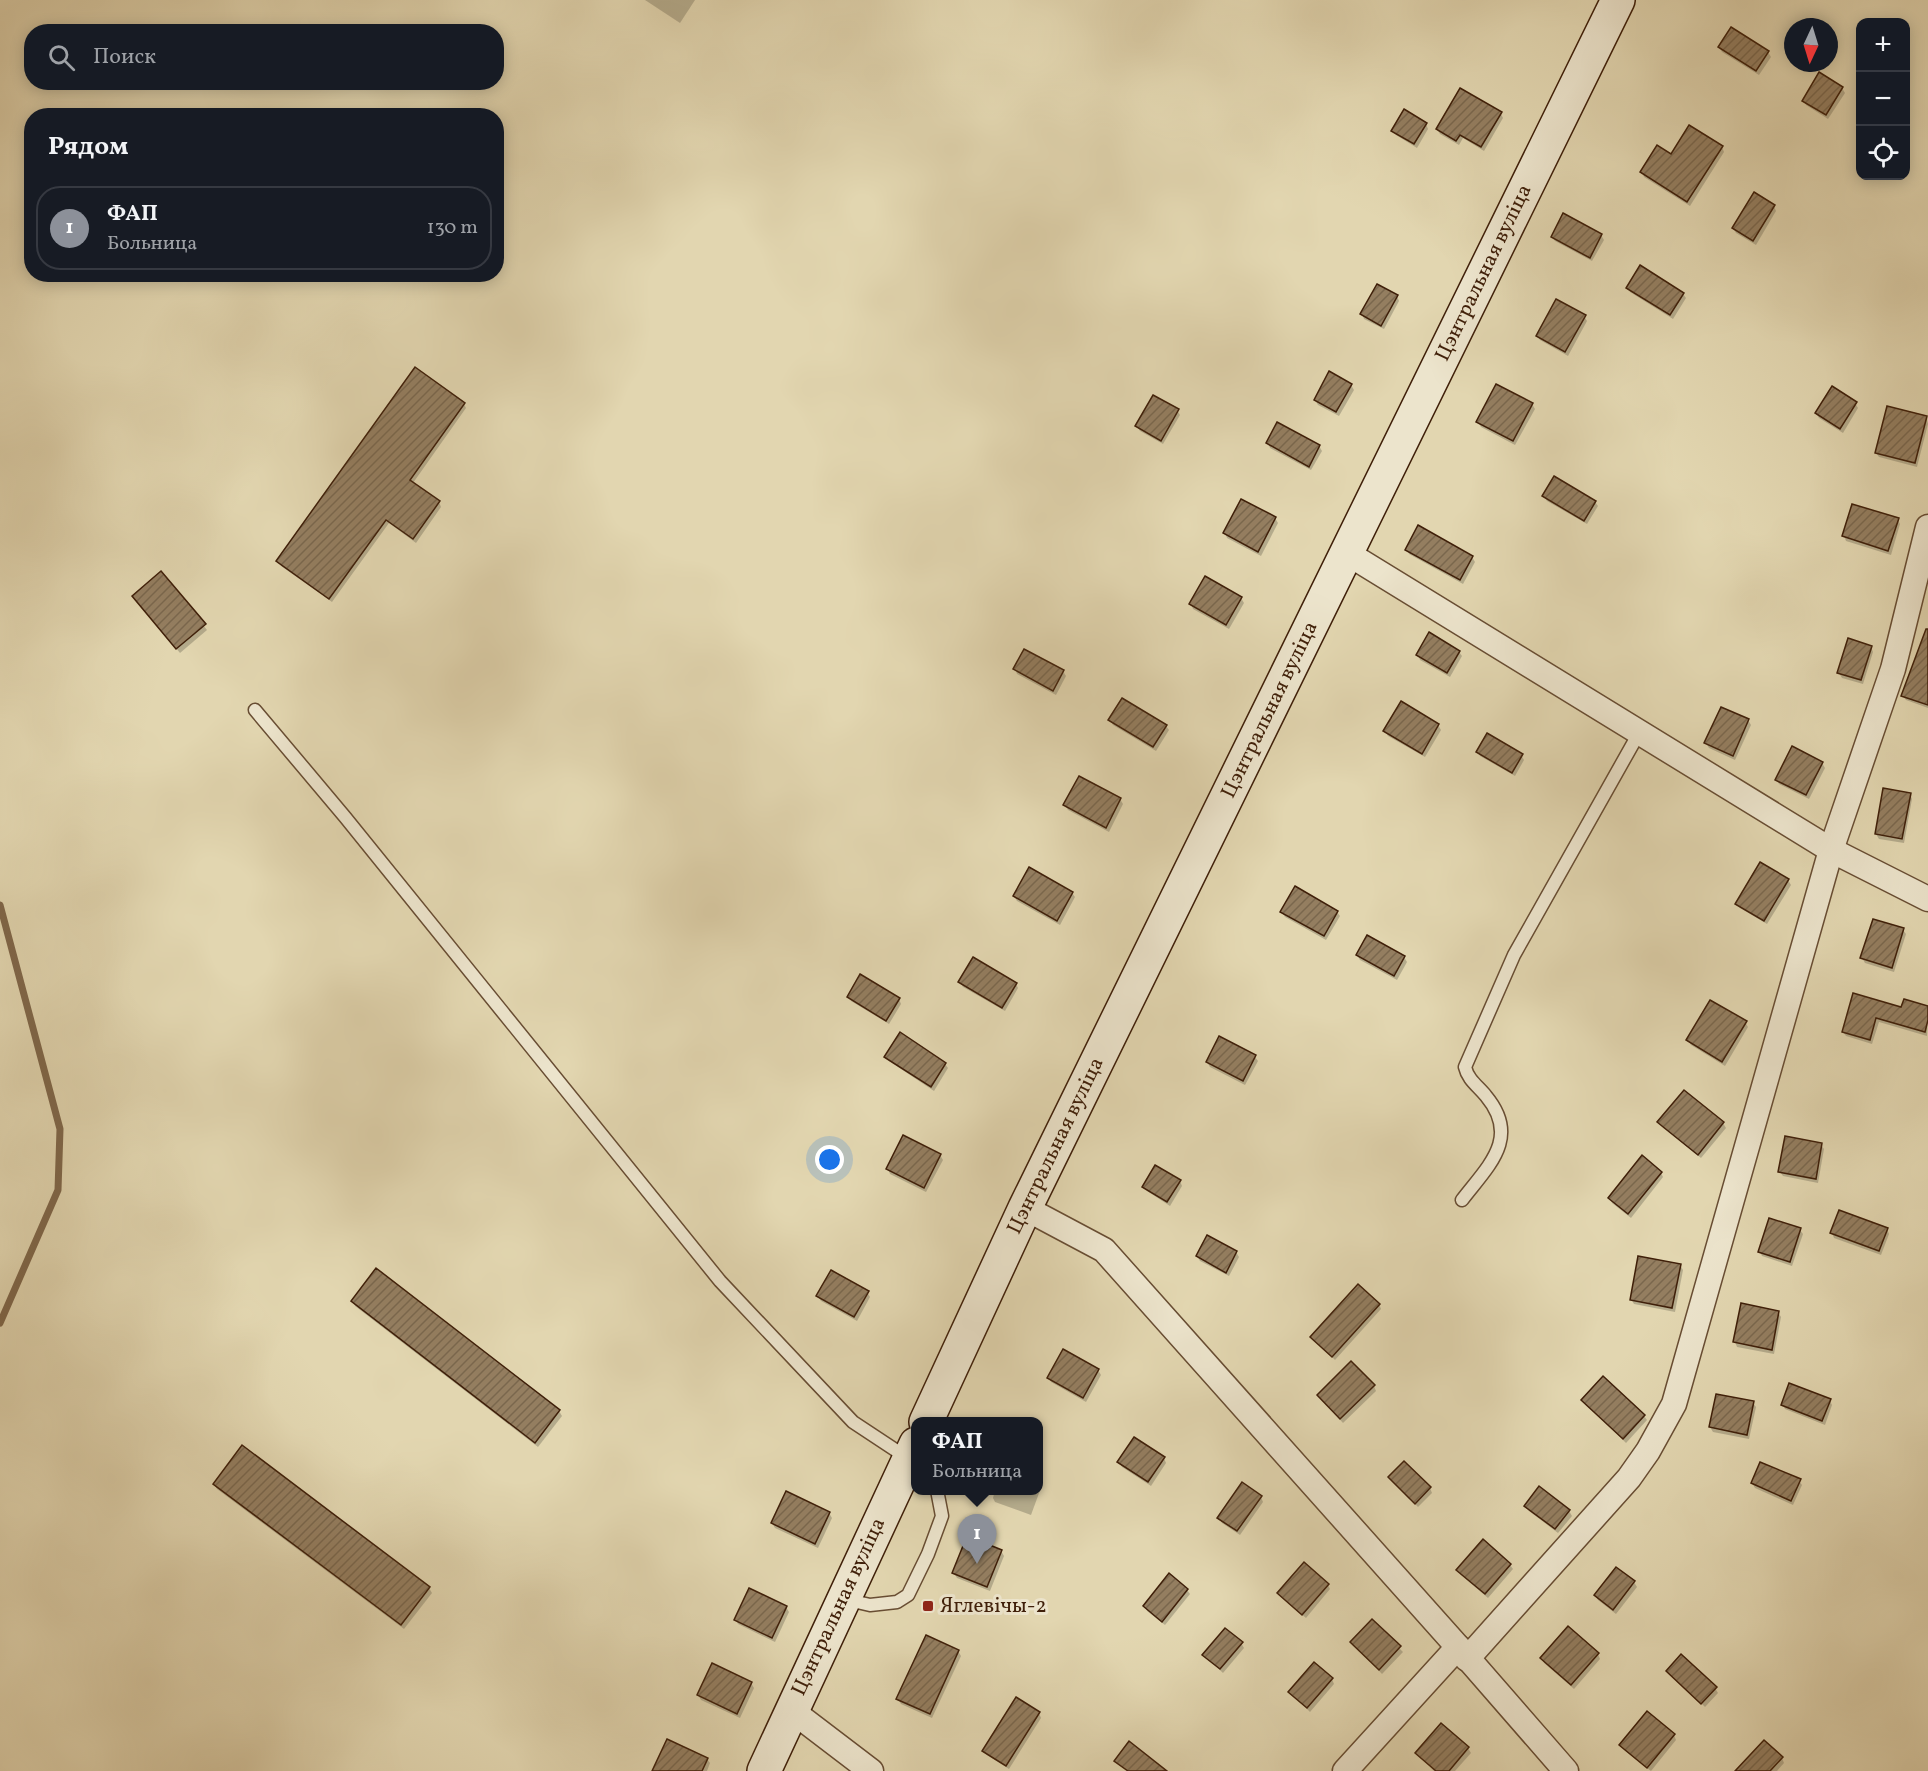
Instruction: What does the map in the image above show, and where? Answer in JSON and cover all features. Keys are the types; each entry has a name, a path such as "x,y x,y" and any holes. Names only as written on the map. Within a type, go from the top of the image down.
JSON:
{"street":[{"name":"Цэнтральная вуліца","path":"928,1417 1025,1209 1618,0"},
{"path":"1345,1771 1463,1653 1629,1478 1648,1451 1674,1404 1831,850 1893,669 1928,527"},
{"path":"1347,553 1831,850 1928,899"},
{"path":"1025,1209 1104,1250 1566,1771"},
{"name":"Цэнтральная вуліца","path":"764,1771 843,1599 911,1459"},
{"path":"791,1710 871,1771"}],"lane":[{"path":"255,710 345,817 720,1281 853,1422 911,1454"},
{"path":"1462,1200 1495,1156 1503,1134 1497,1109 1467,1076 1465,1067 1514,955 1639,733"},
{"path":"843,1599 870,1605 897,1602 908,1595 928,1554 942,1516 938,1495"}],"building":[{"path":"1731,27 1769,51 1756,71 1718,47"},
{"path":"1819,72 1843,87 1826,115 1802,101"},
{"path":"1460,88 1502,112 1481,147 1460,135 1456,141 1436,129"},
{"path":"1404,109 1427,123 1414,144 1391,131"},
{"path":"1689,125 1723,146 1687,202 1640,172 1657,145 1671,154"},
{"path":"1754,192 1775,205 1753,241 1732,228"},
{"path":"1563,213 1602,234 1590,258 1551,237"},
{"path":"1640,265 1684,293 1670,315 1626,288"},
{"path":"1377,284 1398,295 1381,326 1360,314"},
{"path":"1556,299 1586,315 1565,352 1536,336"},
{"path":"415,367 465,403 410,480 440,501 413,539 386,520 329,599 276,561"},
{"path":"1329,371 1352,384 1336,412 1314,400"},
{"path":"1496,384 1533,403 1513,441 1476,422"},
{"path":"1832,386 1857,402 1840,429 1815,413"},
{"path":"1153,395 1179,409 1161,441 1135,426"},
{"path":"1887,406 1927,416 1915,463 1875,453"},
{"path":"1277,422 1320,445 1309,467 1266,443"},
{"path":"1554,476 1596,501 1584,521 1542,496"},
{"path":"1241,499 1276,517 1258,552 1223,533"},
{"path":"1852,504 1899,518 1888,551 1842,536"},
{"path":"1418,525 1473,556 1460,580 1405,550"},
{"path":"161,571 206,624 176,649 132,596"},
{"path":"1205,576 1242,597 1226,625 1189,604"},
{"path":"1926,629 1928,629 1928,705 1901,696"},
{"path":"1429,632 1460,651 1447,673 1416,655"},
{"path":"1848,638 1872,646 1861,680 1837,673"},
{"path":"1024,649 1064,670 1053,691 1013,669"},
{"path":"1122,698 1167,725 1153,747 1108,720"},
{"path":"1401,701 1439,724 1422,754 1383,731"},
{"path":"1721,707 1749,719 1733,756 1704,743"},
{"path":"1487,733 1523,754 1512,773 1476,752"},
{"path":"1792,746 1823,762 1806,795 1775,780"},
{"path":"1079,776 1121,798 1106,828 1063,805"},
{"path":"1883,788 1911,793 1902,839 1875,834"},
{"path":"1760,862 1789,879 1764,921 1735,904"},
{"path":"1029,867 1073,892 1057,921 1013,896"},
{"path":"1295,886 1338,911 1324,936 1280,912"},
{"path":"1873,919 1904,928 1892,968 1860,958"},
{"path":"1367,935 1405,956 1394,976 1356,955"},
{"path":"973,957 1017,983 1002,1008 958,982"},
{"path":"860,974 900,998 886,1021 847,997"},
{"path":"1853,993 1901,1007 1904,999 1928,1006 1925,1032 1876,1018 1870,1040 1842,1032"},
{"path":"1710,1000 1747,1021 1722,1062 1686,1040"},
{"path":"900,1032 946,1063 931,1087 884,1057"},
{"path":"1219,1036 1256,1055 1243,1081 1206,1062"},
{"path":"1684,1090 1724,1122 1698,1155 1657,1122"},
{"path":"903,1135 941,1154 924,1188 886,1169"},
{"path":"1785,1136 1822,1143 1816,1179 1778,1172"},
{"path":"1642,1155 1662,1172 1628,1214 1608,1198"},
{"path":"1155,1165 1181,1180 1167,1202 1142,1187"},
{"path":"1839,1210 1888,1228 1879,1251 1830,1233"},
{"path":"1769,1218 1801,1228 1790,1262 1758,1252"},
{"path":"1207,1235 1237,1251 1226,1273 1196,1256"},
{"path":"1638,1256 1681,1264 1672,1308 1630,1300"},
{"path":"376,1268 560,1410 535,1443 351,1301"},
{"path":"831,1270 869,1291 854,1317 816,1296"},
{"path":"1358,1284 1380,1304 1332,1357 1310,1337"},
{"path":"1741,1303 1779,1311 1772,1350 1733,1342"},
{"path":"1063,1349 1099,1369 1083,1398 1047,1378"},
{"path":"1351,1361 1375,1385 1340,1419 1317,1395"},
{"path":"1603,1376 1645,1415 1623,1439 1581,1400"},
{"path":"1789,1383 1831,1399 1822,1421 1781,1405"},
{"path":"1716,1394 1754,1401 1747,1435 1709,1427"},
{"path":"1134,1437 1165,1457 1148,1482 1117,1462"},
{"path":"242,1445 430,1587 401,1625 213,1484"},
{"path":"1404,1461 1431,1487 1415,1504 1388,1477"},
{"path":"1760,1462 1801,1479 1791,1501 1751,1483"},
{"path":"1242,1482 1262,1496 1237,1531 1217,1518"},
{"path":"1539,1486 1570,1510 1555,1529 1524,1506"},
{"path":"786,1491 830,1512 815,1544 771,1523"},
{"path":"967,1536 1002,1550 987,1587 952,1573"},
{"path":"1483,1539 1511,1564 1485,1594 1456,1570"},
{"path":"1304,1562 1329,1584 1302,1615 1277,1593"},
{"path":"1616,1567 1635,1581 1613,1610 1594,1595"},
{"path":"1169,1573 1188,1589 1162,1622 1143,1606"},
{"path":"749,1588 787,1606 772,1638 734,1620"},
{"path":"1372,1619 1401,1646 1379,1670 1350,1642"},
{"path":"1568,1626 1599,1653 1571,1685 1540,1658"},
{"path":"1225,1628 1243,1642 1220,1669 1202,1655"},
{"path":"926,1635 959,1650 930,1714 896,1699"},
{"path":"1681,1654 1717,1687 1701,1704 1666,1671"},
{"path":"1314,1662 1333,1678 1307,1708 1288,1692"},
{"path":"712,1663 752,1682 737,1714 697,1695"},
{"path":"1016,1697 1040,1712 1006,1766 982,1751"},
{"path":"1647,1711 1675,1734 1647,1768 1619,1745"},
{"path":"1441,1723 1469,1747 1449,1771 1436,1771 1415,1753"},
{"path":"667,1739 708,1758 702,1771 652,1771"},
{"path":"1764,1740 1783,1757 1770,1771 1735,1771"},
{"path":"1129,1741 1167,1771 1128,1771 1114,1761"}],"waterway":[{"path":"0,905 60,1129 58,1190 0,1323"}],"place":[{"name":"ФАП","path":"977,1564"},
{"name":"Яглевічы-2","path":"928,1606"}]}
